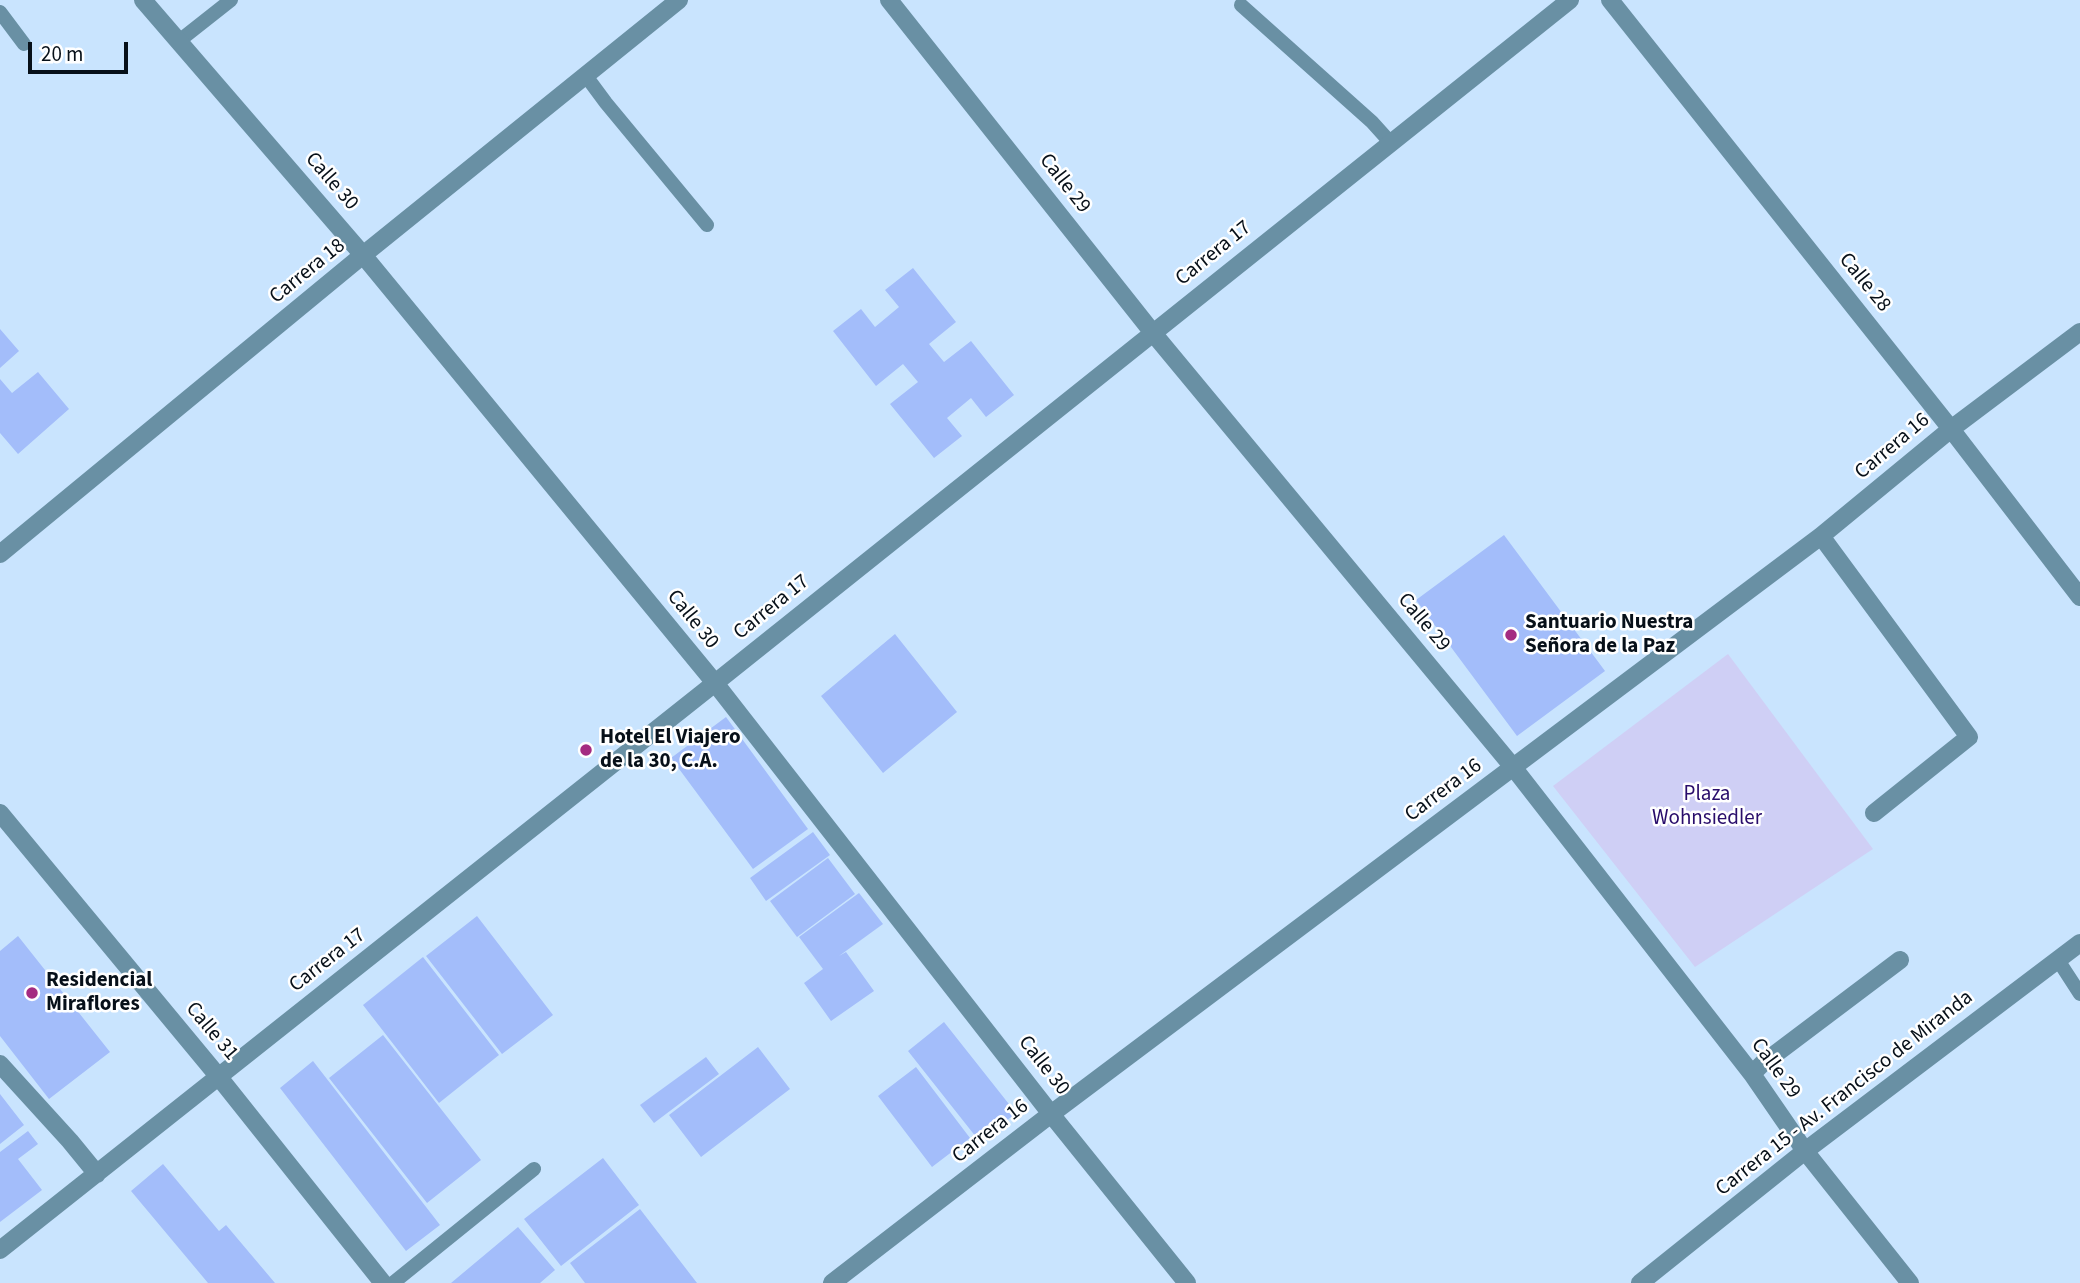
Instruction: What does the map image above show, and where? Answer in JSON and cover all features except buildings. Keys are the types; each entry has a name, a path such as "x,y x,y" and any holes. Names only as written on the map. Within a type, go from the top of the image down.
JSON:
{"street":[{"name":"Calle 30","path":"144,0 363,255 715,683 1051,1114 1187,1283"},
{"name":"Carrera 18","path":"3,546 679,0"},
{"name":"Calle 29","path":"889,0 1153,333 1513,767 1752,1074 1805,1151 1910,1283"},
{"name":"Carrera 17","path":"0,1250 1570,0"},
{"name":"Calle 28","path":"1610,0 1951,429 2080,597"},
{"name":"Carrera 16","path":"832,1283 1051,1114 1822,536 1951,429 2080,332"},
{"path":"1822,536 1969,737 1874,813"},
{"name":"Calle 31","path":"0,813 218,1076 383,1283"},
{"name":"Carrera 15 - Av. Francisco de Miranda","path":"1640,1283 1805,1151 2080,943"},
{"path":"1752,1074 1900,960"},
{"path":"0,1065 97,1174"}],"lane":[{"path":"179,41 231,0"},
{"path":"1241,5 1372,122 1390,142"},
{"path":"0,12 24,44"},
{"path":"586,76 707,225"},
{"path":"2058,960 2080,994"},
{"path":"393,1283 534,1168"}],"green space":[{"name":"Plaza Wohnsiedler","path":"1728,654 1873,849 1695,967 1553,786"}],"place":[{"name":"Santuario Nuestra Señora de la Paz","path":"1511,635"},
{"name":"Hotel El Viajero de la 30, C.A.","path":"586,750"},
{"name":"Residencial Miraflores","path":"32,993"}]}
